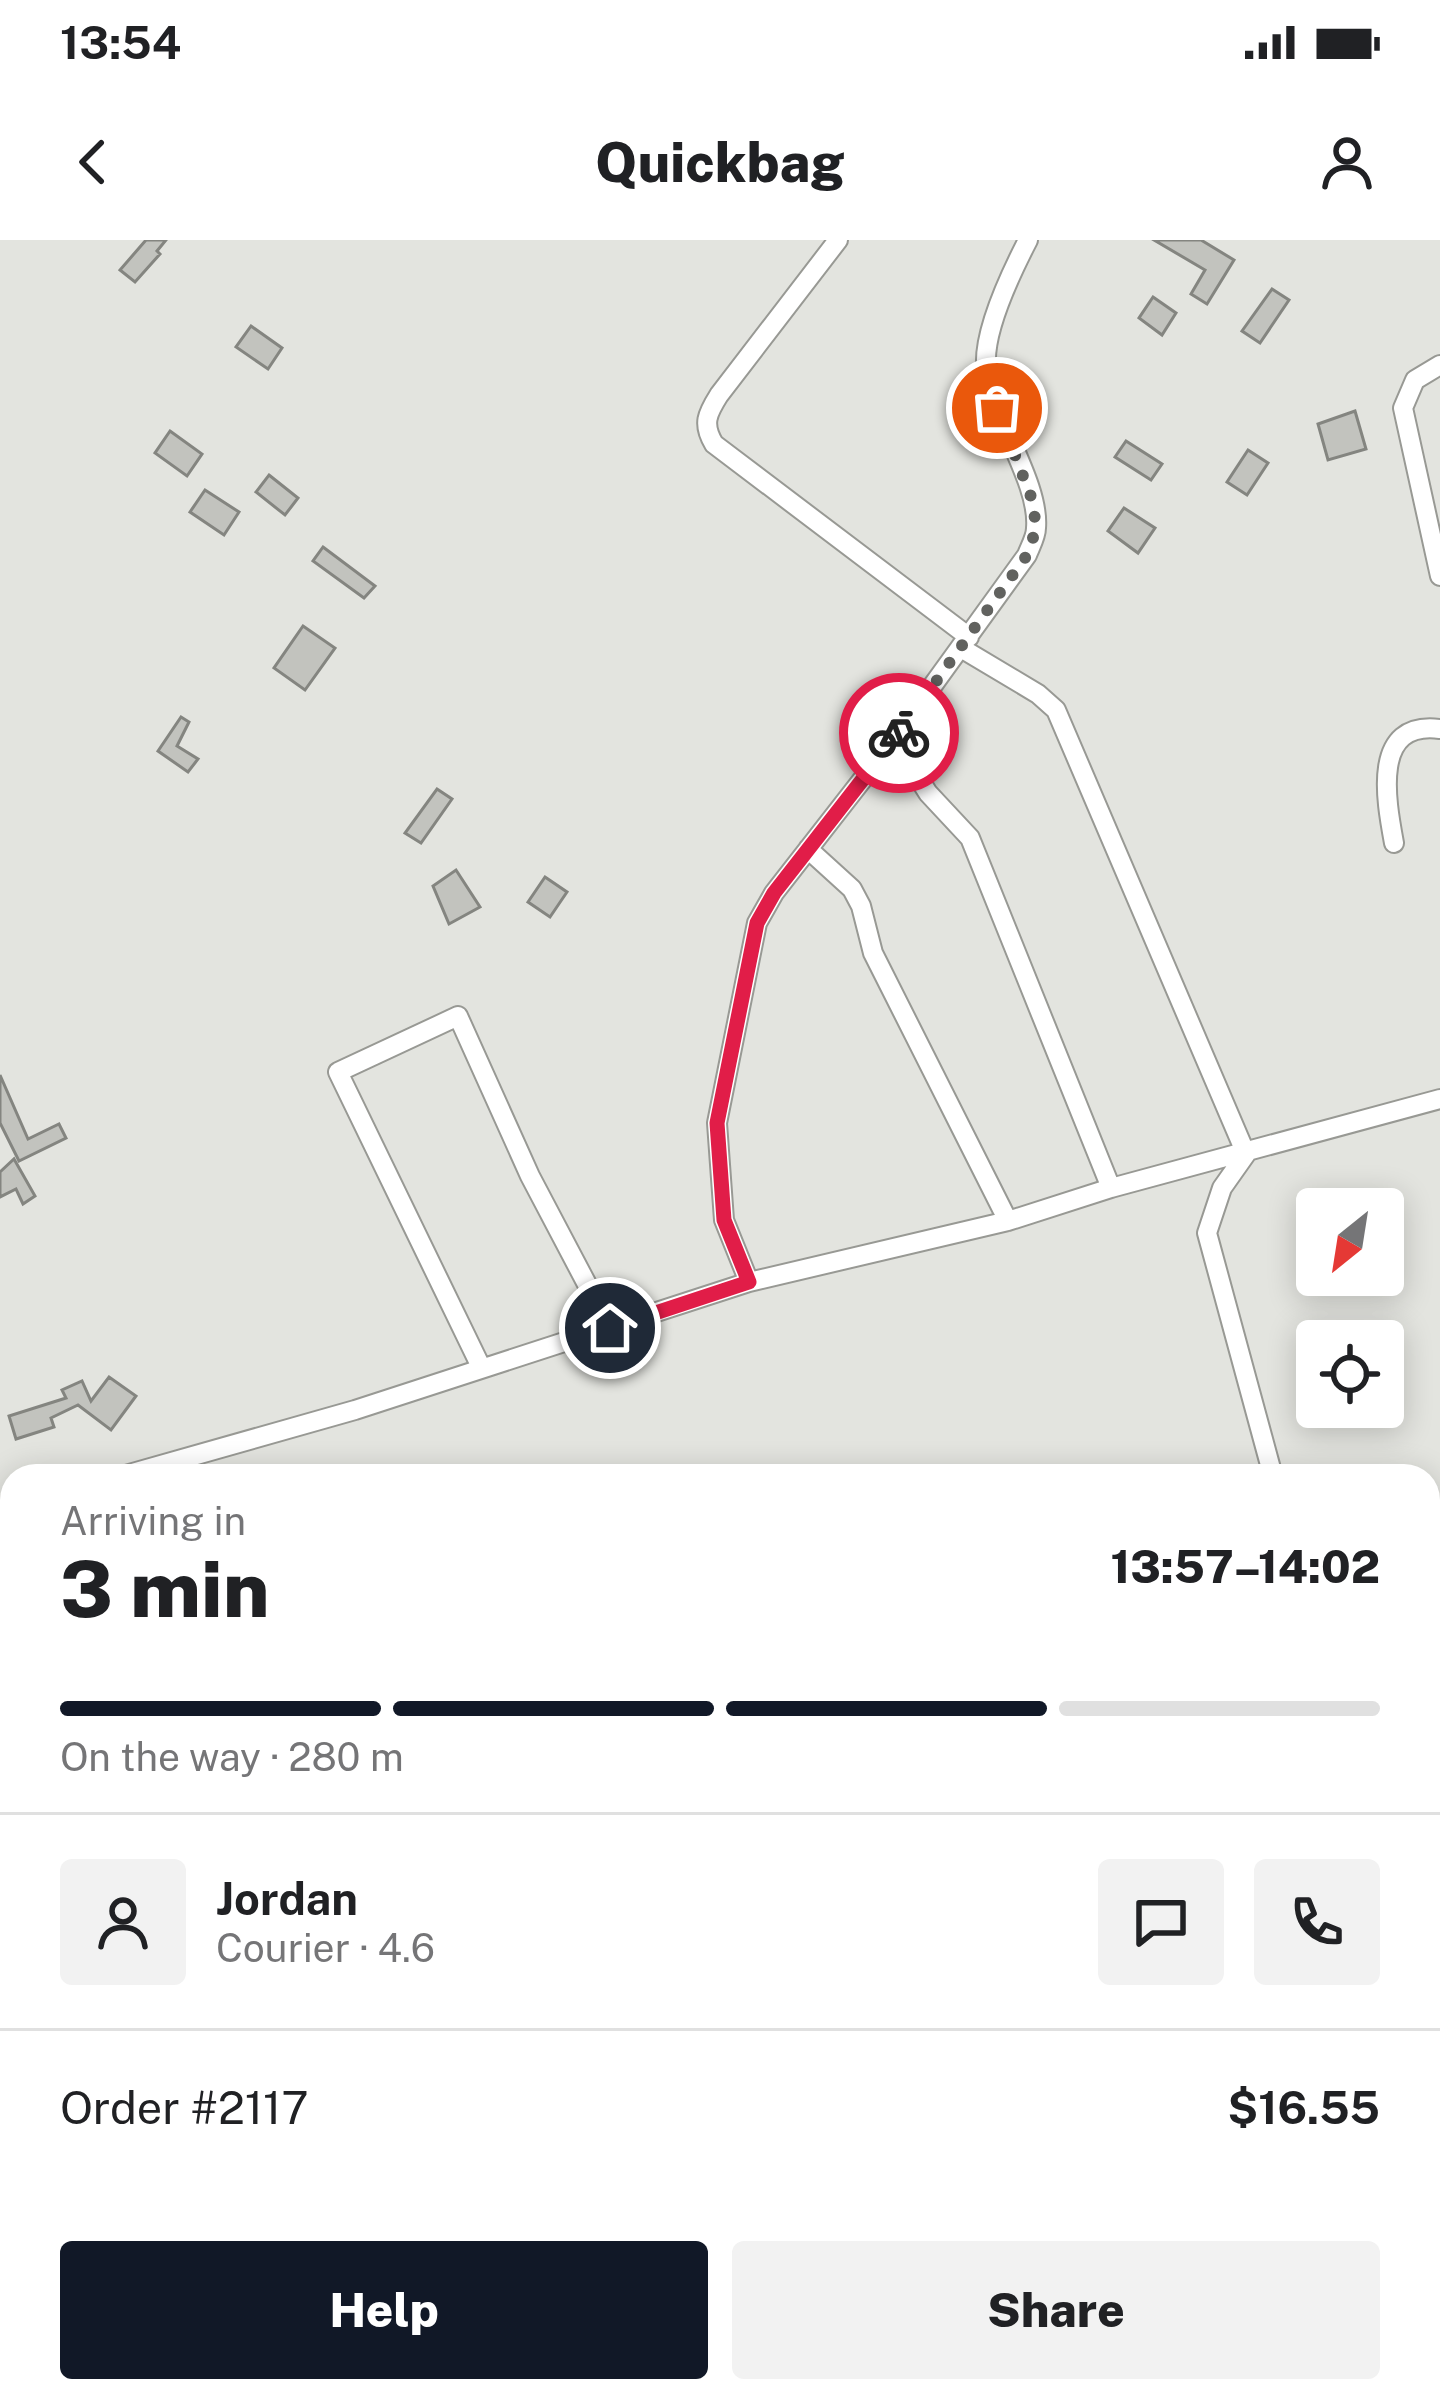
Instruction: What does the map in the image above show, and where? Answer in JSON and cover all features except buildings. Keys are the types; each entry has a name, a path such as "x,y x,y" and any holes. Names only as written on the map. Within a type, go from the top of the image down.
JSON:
{"street":[{"path":"838,240 719,395 706,416 706,432 714,444 1056,710 1246,1154"},
{"path":"749,1282 724,1220 717,1123 757,923 1027,555 1036,529 1033,502 997,408 986,363 995,316 1028,240"},
{"path":"1440,364 1414,380 1403,408 1440,576"},
{"path":"1394,843 1386,795 1391,752 1402,736 1414,730 1440,729"},
{"path":"894,740 928,793 970,838 1112,1188"},
{"path":"808,849 852,890 861,906 872,953 1008,1221"},
{"path":"481,1366 338,1072 458,1016 530,1176 610,1328"},
{"path":"173,1464 356,1410 749,1282 1008,1221 1440,1099"},
{"path":"1246,1154 1222,1188 1207,1233 1270,1464"}],"way so far":[{"path":"899,733 1027,555 1036,529 1033,502 997,408"}],"route":[{"path":"610,1328 749,1282 724,1220 717,1123 757,923 774,893 899,733"}]}
